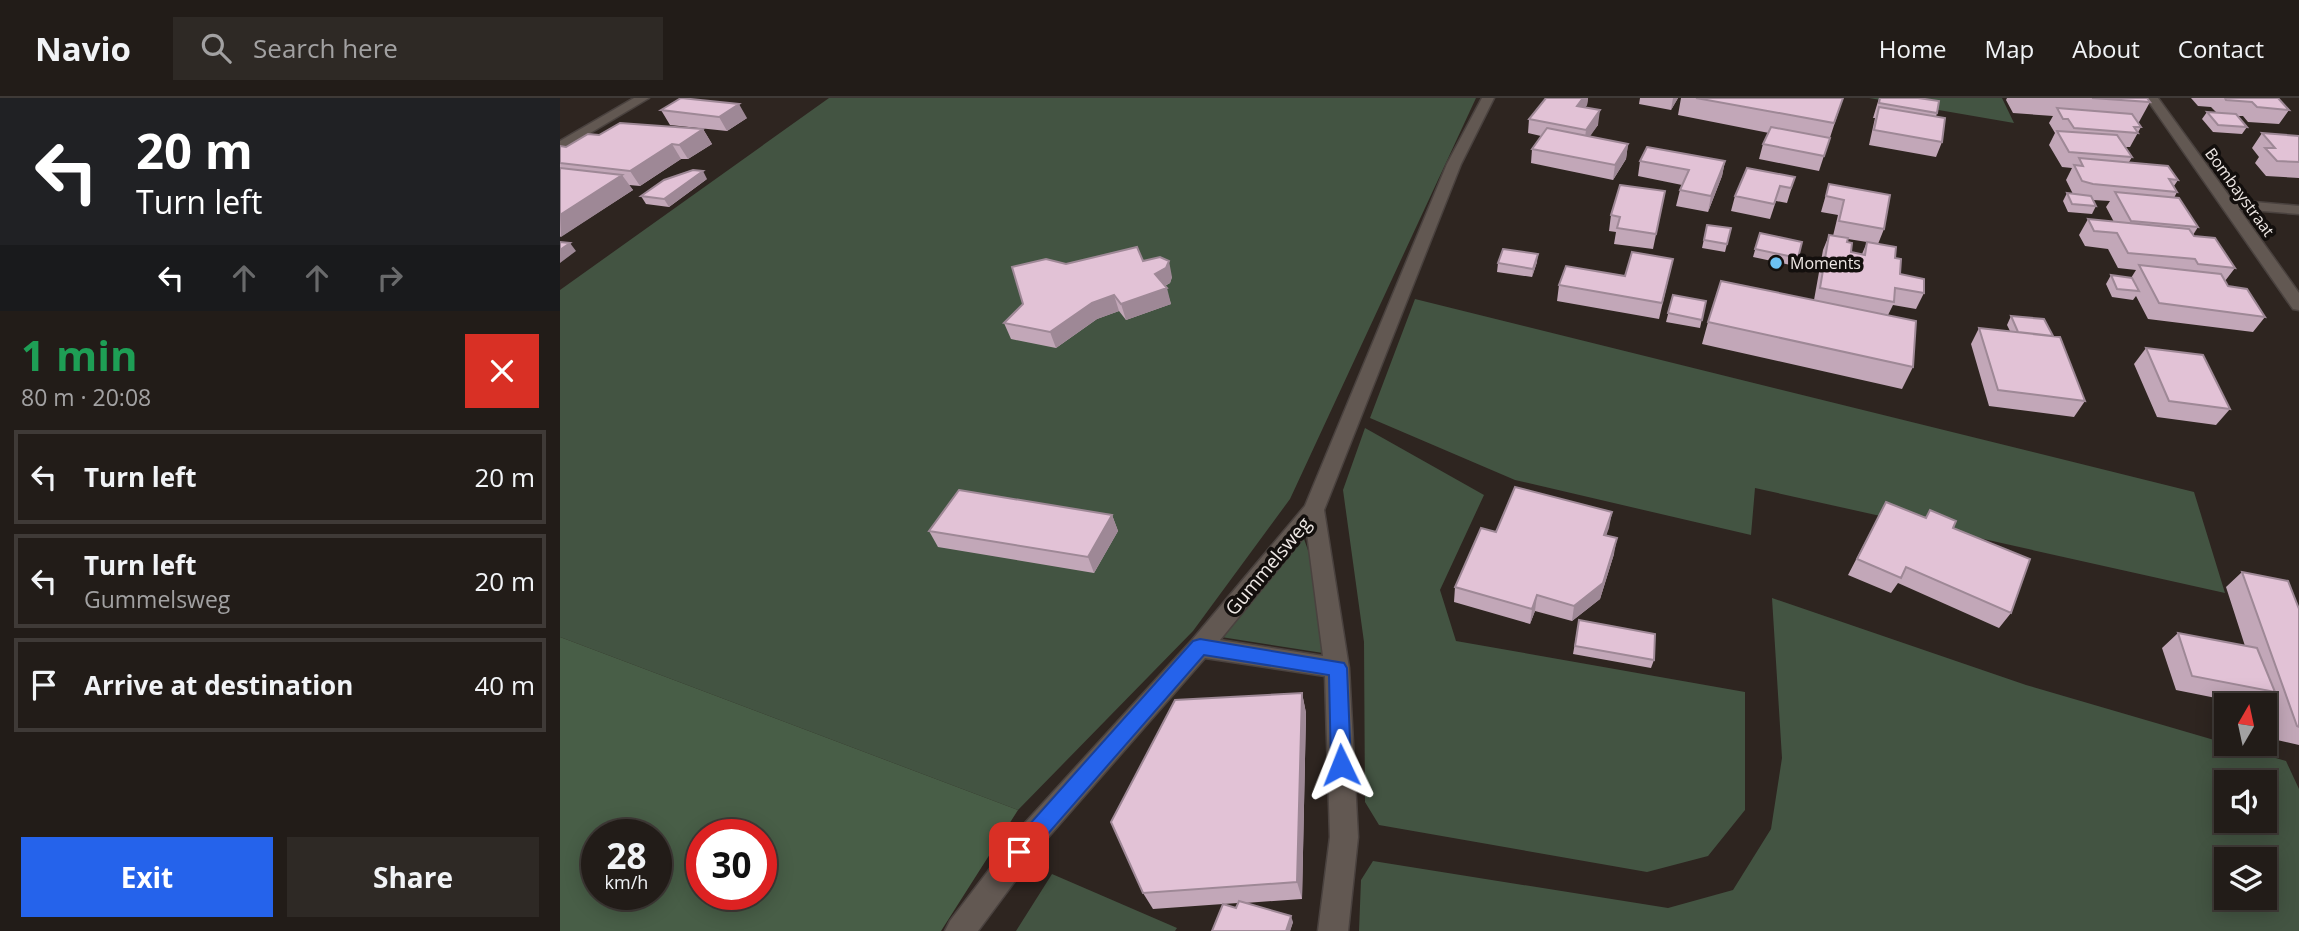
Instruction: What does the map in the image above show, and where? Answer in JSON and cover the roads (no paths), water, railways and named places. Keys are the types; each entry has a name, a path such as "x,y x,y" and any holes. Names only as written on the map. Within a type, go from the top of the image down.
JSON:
{"street":[{"path":"560,147 642,98"},
{"name":"Gummelsweg","path":"960,931 1034,833 1200,647 1314,510 1454,164 1488,98"},
{"name":"Bombaystraat","path":"2152,98 2299,305"},
{"path":"2227,204 2299,210"},
{"path":"1314,510 1338,668 1344,837 1333,931"},
{"path":"1200,647 1338,668"}],"place":[{"name":"Moments","path":"1776,263"}]}
